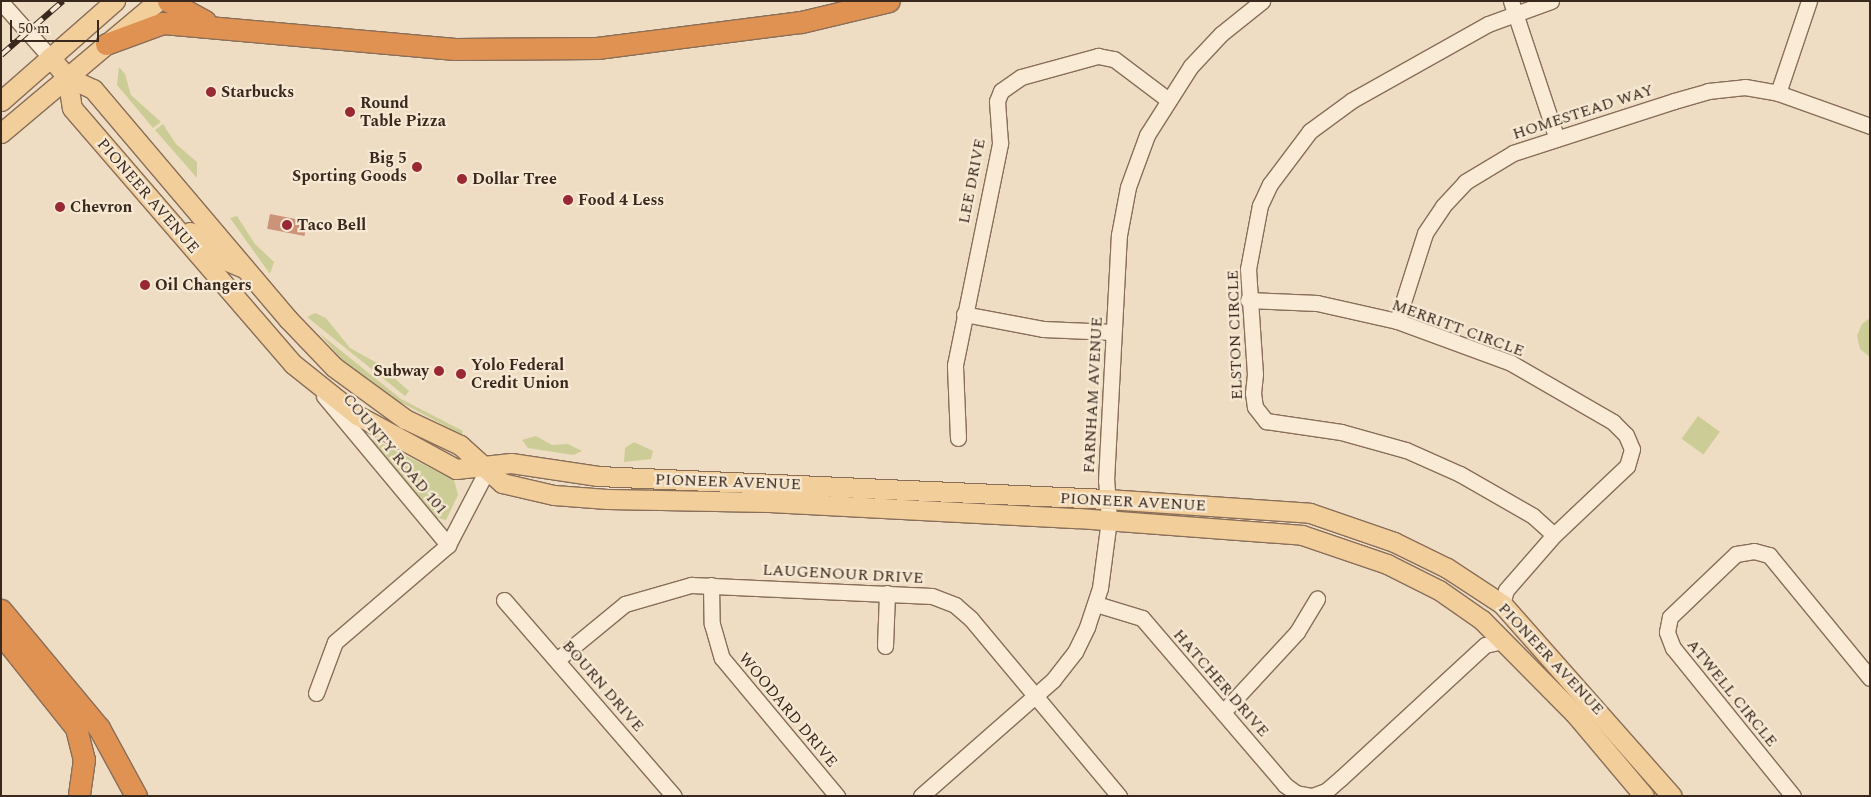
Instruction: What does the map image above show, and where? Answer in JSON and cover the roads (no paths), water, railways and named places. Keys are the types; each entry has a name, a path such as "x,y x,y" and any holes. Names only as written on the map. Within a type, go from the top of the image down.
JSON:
{"highway":[{"path":"168,1 215,25"},
{"path":"106,44 154,24 215,25 330,41 455,50 597,48 801,22 890,1"},
{"path":"1,610 99,728 136,796"},
{"path":"1,634 76,728 84,759 79,796"}],"main road":[{"path":"1,100 115,1"},
{"path":"1,133 158,1"},
{"name":"PIONEER AVENUE","path":"50,58 67,77 93,89 311,344 358,386 405,419 460,445 488,468 502,483 554,495 641,500 769,502 1109,520 1302,535 1339,546 1386,564 1439,590 1482,620 1575,714 1644,796"},
{"name":"PIONEER AVENUE","path":"67,77 72,108 270,339 316,385 396,438 456,469 488,468 512,463 598,476 1108,498 1310,514 1394,542 1446,568 1502,604 1672,796"},
{"path":"181,235 192,232 218,257 246,268"},
{"path":"210,270 228,274 251,298 271,299"},
{"path":"641,500 657,492 752,495 760,482"}],"street":[{"name":"FARNHAM AVENUE","path":"921,796 1036,696 1075,652 1096,604 1109,520 1108,498 1119,235 1128,187 1147,135 1167,99 1205,49 1262,1"},
{"name":"ELSTON CIRCLE","path":"1551,1 1513,7 1326,117 1295,147 1260,206 1248,269 1248,300 1255,374 1253,394 1255,407 1266,421 1341,432 1406,450 1460,474 1533,516 1554,535"},
{"path":"1778,93 1809,1"},
{"name":"PIONEER AVENUE","path":"1,2 50,58"},
{"path":"1513,7 1557,139"},
{"name":"LEE DRIVE","path":"958,438 955,366 1000,143 997,101 1010,81 1098,56 1114,60 1167,99"},
{"name":"HOMESTEAD WAY","path":"1397,322 1425,233 1443,206 1487,166 1557,139 1708,91 1744,87 1778,93 1870,126"},
{"name":"MERRITT CIRCLE","path":"1248,300 1317,302 1397,322 1511,363 1613,422 1626,435 1632,450 1627,466 1554,535 1506,590 1502,604"},
{"path":"964,314 1043,329 1114,332"},
{"name":"COUNTY ROAD 101","path":"316,385 448,545"},
{"path":"316,693 335,642 448,545 488,468"},
{"name":"ATWELL CIRCLE","path":"1793,796 1673,648 1667,632 1670,617 1736,554 1754,551 1770,555 1870,678"},
{"name":"LAUGENOUR DRIVE","path":"558,659 625,604 672,589 711,585 932,596 954,605 971,619 1119,796"},
{"name":"WOODARD DRIVE","path":"711,585 712,624 722,658 837,796"},
{"path":"885,646 888,593"},
{"path":"1223,712 1297,632 1317,599"},
{"name":"BOURN DRIVE","path":"504,600 558,659 674,796"},
{"name":"HATCHER DRIVE","path":"1096,604 1142,618 1285,784 1296,793 1312,796 1331,787 1486,645 1503,641"}],"railway":[{"path":"1,55 63,1"}],"place":[{"name":"Starbucks","path":"211,92"},
{"name":"Round Table Pizza","path":"350,112"},
{"name":"Big 5 Sporting Goods","path":"417,167"},
{"name":"Dollar Tree","path":"462,179"},
{"name":"Food 4 Less","path":"568,200"},
{"name":"Chevron","path":"60,207"},
{"name":"Taco Bell","path":"287,225"},
{"name":"Oil Changers","path":"145,285"},
{"name":"Subway","path":"439,371"},
{"name":"Yolo Federal Credit Union","path":"461,374"}]}
